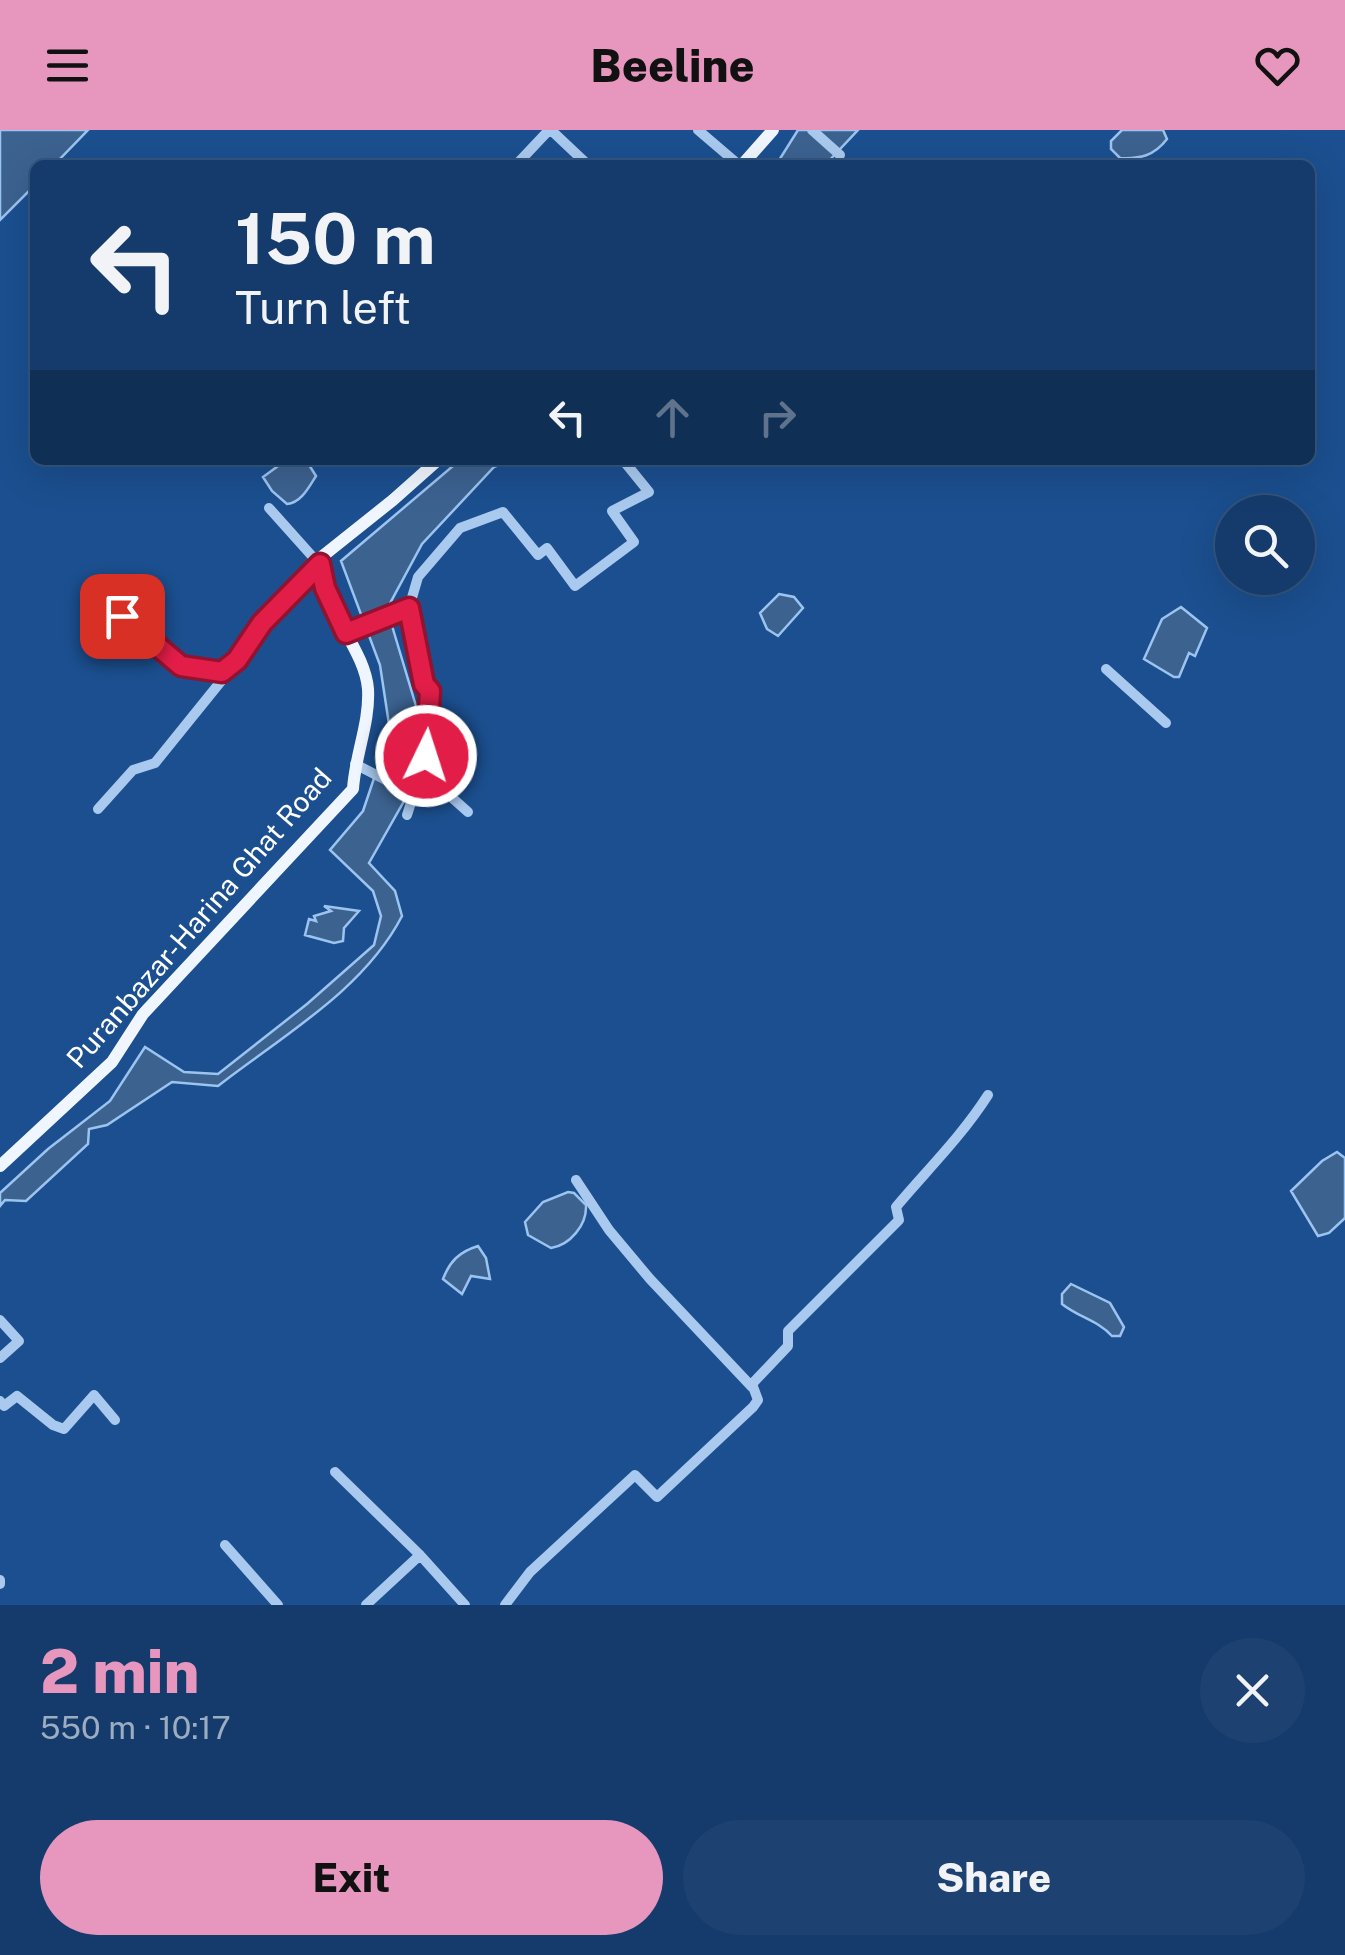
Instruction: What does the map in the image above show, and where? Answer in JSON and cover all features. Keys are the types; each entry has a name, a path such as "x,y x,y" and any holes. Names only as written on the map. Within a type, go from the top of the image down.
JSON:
{"main road":[{"path":"746,160 773,130"},
{"path":"320,562 432,465"},
{"name":"Puranbazar-Harina Ghat Road","path":"0,1166 112,1062 142,1014 353,789 367,718 368,686 325,588 320,562"}],"street":[{"path":"521,160 550,130 583,160"},
{"path":"698,130 735,160"},
{"path":"812,130 840,155"},
{"path":"407,814 426,756 430,691 424,684 409,608 418,577 460,528 503,512 538,555 547,548 575,586 634,542 612,512 649,492 627,465"},
{"path":"122,616 181,666 222,672 237,660 262,623 320,562 270,508"},
{"path":"346,633 409,608"},
{"path":"1106,669 1166,723"},
{"path":"98,808 132,770 155,763 222,680 222,672"},
{"path":"355,764 413,794"},
{"path":"421,770 468,812"},
{"path":"752,1387 789,1344 788,1332 899,1220 896,1207 962,1134 988,1095"},
{"path":"506,1605 530,1572 636,1475 657,1496 758,1400 752,1387 689,1324 640,1267 576,1180"},
{"path":"0,1320 19,1340 0,1358"},
{"path":"0,1401 4,1406 17,1396 64,1429 94,1395 114,1420"},
{"path":"335,1472 465,1605"},
{"path":"225,1546 278,1605"},
{"path":"366,1605 420,1555"}],"water":[{"path":"0,130 88,130 59,160 30,160 30,190 0,220"},
{"path":"798,130 858,130 830,160 779,160"},
{"path":"1122,130 1163,130 1167,139 1146,155 1120,158 1111,149 1111,141"},
{"path":"280,465 309,465 316,476 300,498 287,504 263,477"},
{"path":"454,465 499,465 422,544 387,609 422,726 408,794 369,863 395,891 402,916 386,942 344,989 218,1086 172,1082 107,1125 89,1129 88,1144 26,1201 5,1200 0,1206 0,1193 110,1101 145,1047 184,1072 218,1074 374,945 381,916 373,891 330,850 363,811 390,731 380,665 341,561"},
{"path":"779,594 794,597 803,608 778,636 767,629 760,613"},
{"path":"1181,607 1207,628 1195,656 1189,653 1179,677 1174,677 1144,659 1162,619"},
{"path":"324,906 359,911 344,928 343,941 334,943 305,935 309,919 316,921 314,916 331,911"},
{"path":"1337,1152 1345,1158 1345,1218 1329,1233 1318,1236 1291,1191"},
{"path":"568,1192 586,1205 584,1220 576,1233 551,1248 528,1235 525,1222 543,1202"},
{"path":"478,1246 486,1258 490,1279 471,1276 462,1294 443,1279 456,1258"},
{"path":"1071,1284 1110,1303 1124,1327 1120,1336 1112,1336 1062,1304 1062,1294"}],"route":[{"path":"122,616 181,666 222,672 237,660 262,623 320,564 325,588 346,633 409,608 424,684 430,691 426,756"}]}
